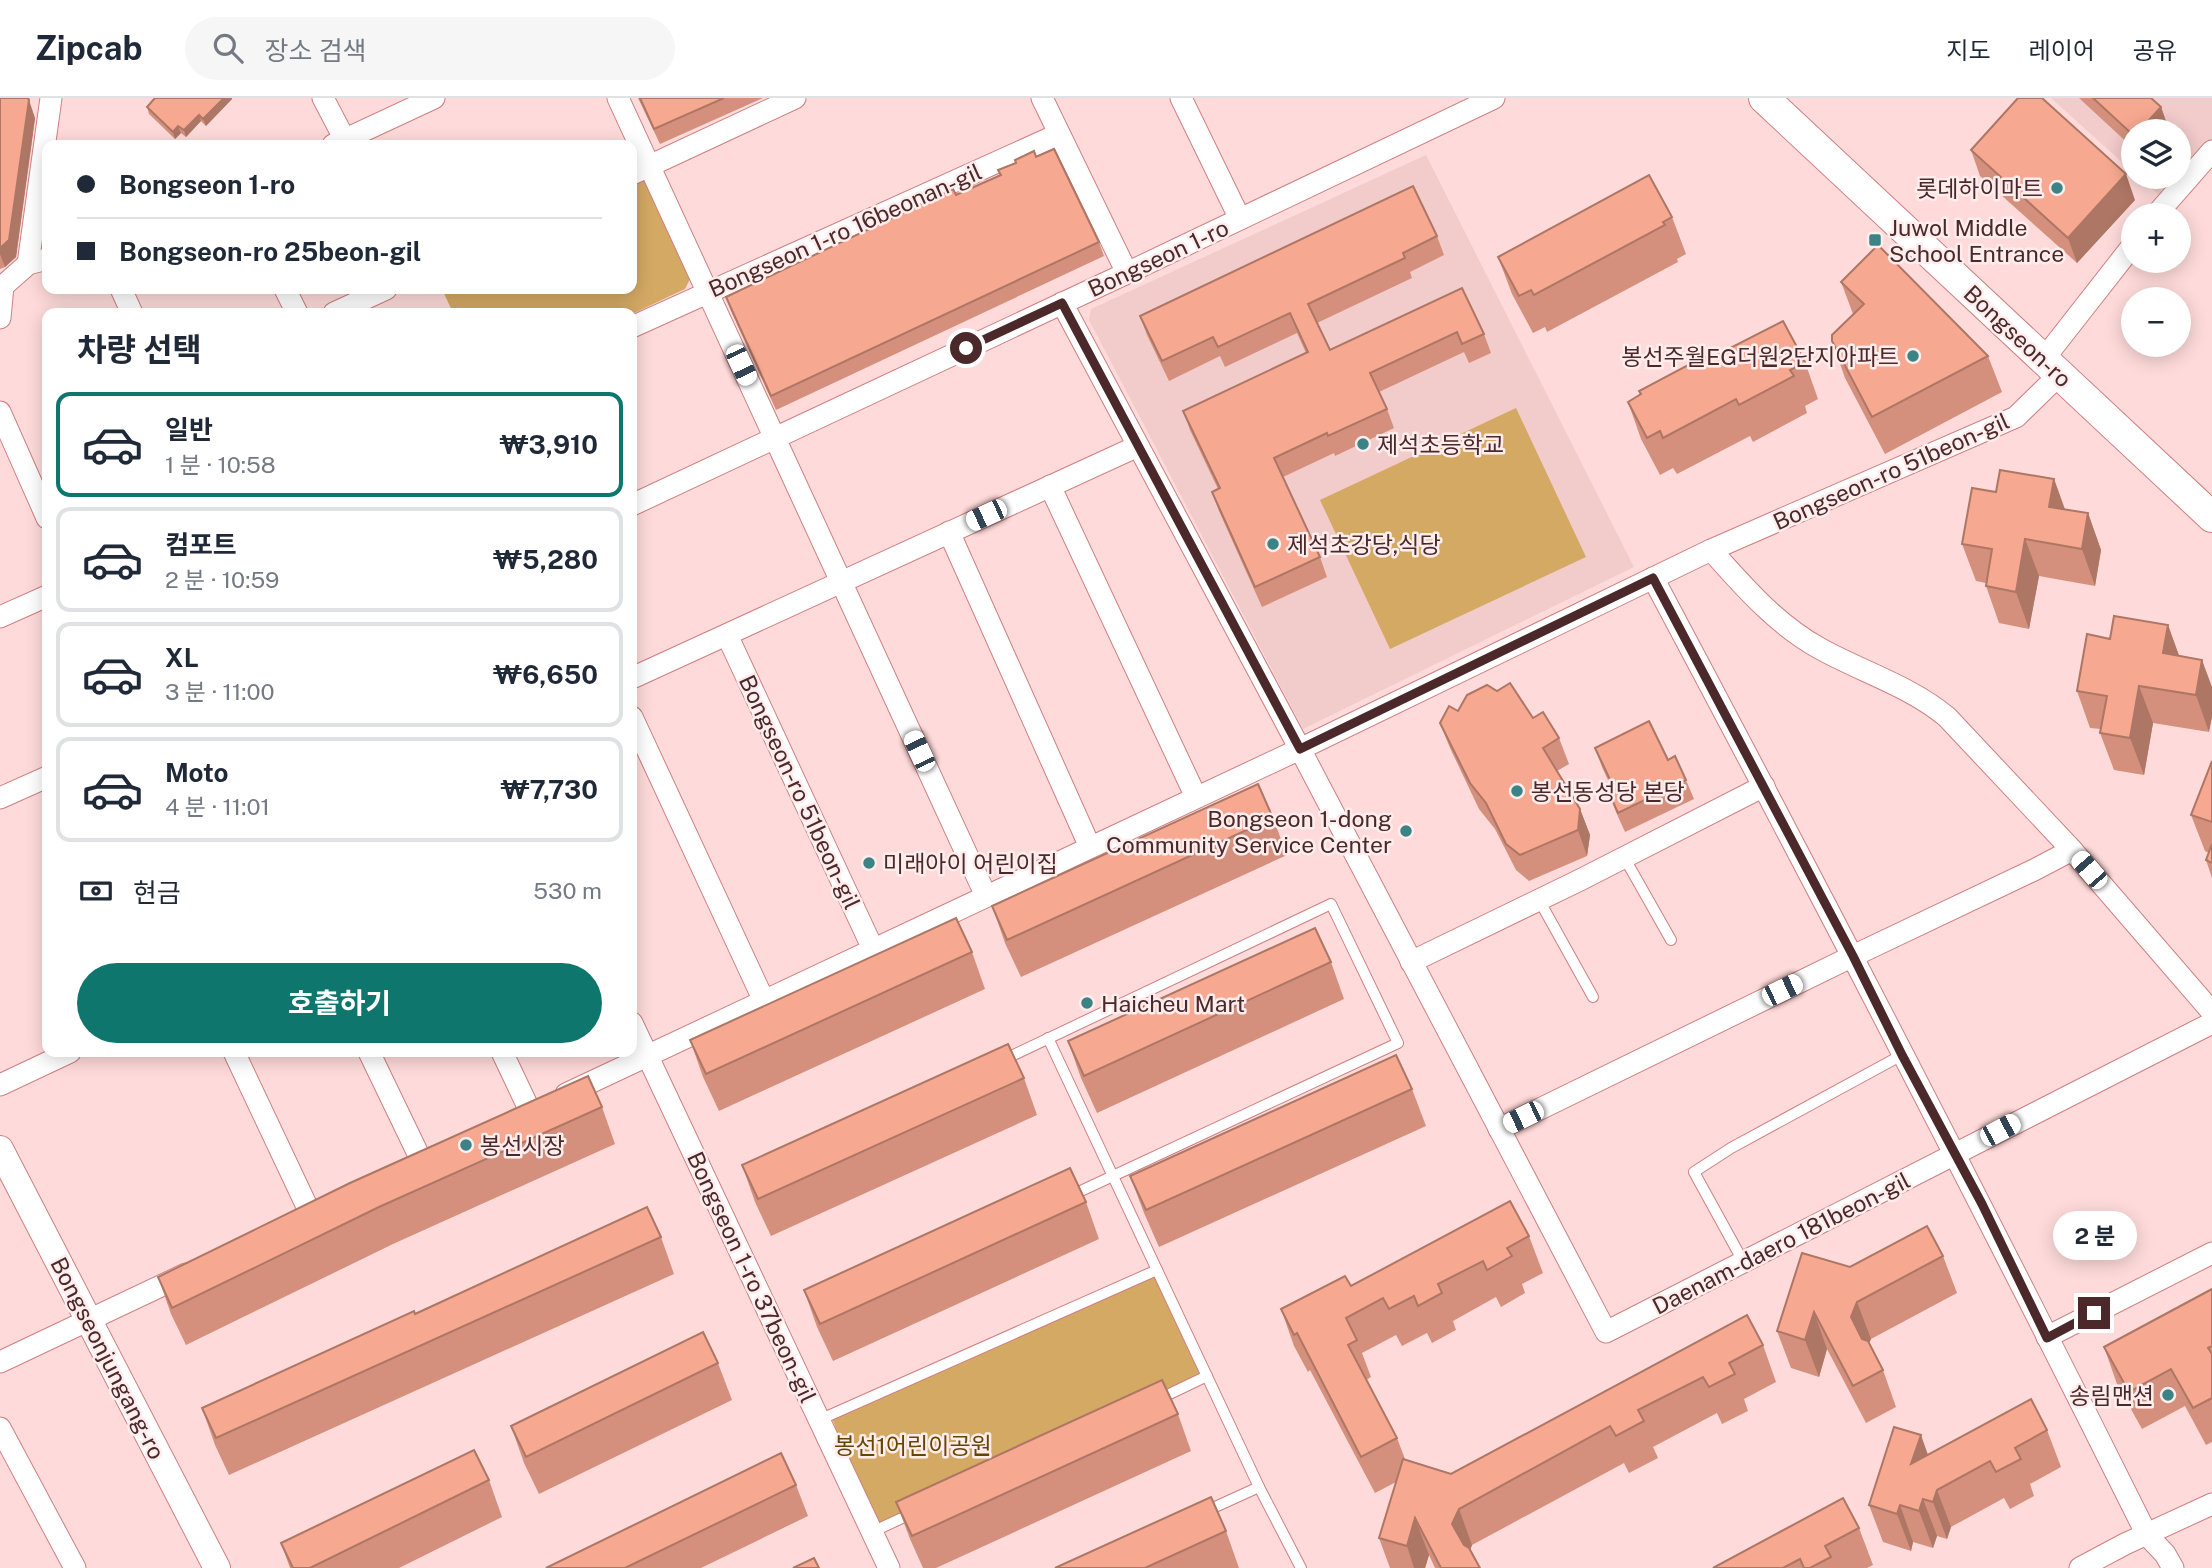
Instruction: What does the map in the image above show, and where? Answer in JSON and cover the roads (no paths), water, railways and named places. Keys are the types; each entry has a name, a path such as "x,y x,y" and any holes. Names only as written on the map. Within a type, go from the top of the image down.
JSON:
{"main road":[{"name":"Bongseon-ro","path":"1764,98 2212,517"}],"street":[{"path":"47,140 51,98"},
{"path":"345,140 434,98"},
{"path":"618,98 631,140"},
{"path":"795,98 640,169 708,292 986,896"},
{"path":"1042,98 1127,273"},
{"path":"1181,98 1240,219"},
{"name":"Bongseon 1-ro","path":"637,503 1494,98"},
{"path":"330,101 338,140"},
{"name":"Bongseon 1-ro 16beonan-gil","path":"637,325 1059,134"},
{"path":"2166,203 2212,150"},
{"path":"0,318 3,286 37,262 42,203"},
{"name":"Bongseon-ro 51beon-gil","path":"504,1057 524,1114 1300,749 1711,550 2016,417 2121,263"},
{"path":"345,308 375,294"},
{"path":"1062,303 1499,1129 2072,850"},
{"path":"0,412 42,507"},
{"path":"637,676 1138,446"},
{"path":"1050,486 1196,797"},
{"path":"957,529 1090,847"},
{"path":"1711,550 1746,590 1795,634 1852,665 1917,695 1947,717 2072,850 2212,1012"},
{"path":"1653,578 1982,1204 2147,1535 2165,1554 2173,1568"},
{"path":"0,617 42,598"},
{"name":"Bongseon-ro 51beon-gil","path":"727,635 873,949"},
{"path":"637,728 764,1001"},
{"path":"0,799 42,779"},
{"path":"1411,962 1764,786"},
{"name":"Daenam-daero 181beon-gil","path":"1499,1129 1606,1332 2212,1023"},
{"name":"Bongseon 1-ro 37beon-gil","path":"637,1034 888,1568"},
{"path":"0,1085 60,1057"},
{"path":"236,1057 311,1215"},
{"path":"371,1057 416,1165 446,1151"},
{"name":"Bongseonjungang-ro","path":"0,1149 217,1568"},
{"path":"2047,1338 2212,1253"},
{"path":"0,1362 200,1267"},
{"path":"0,1428 75,1568"},
{"path":"2080,1568 2212,1504"}],"lane":[{"path":"1624,857 1671,940"},
{"path":"1538,900 1593,997"},
{"path":"986,1068 1331,904 1398,1043 1063,1199"},
{"path":"1048,1038 1259,1487 1301,1568"},
{"path":"1744,1263 1693,1172 1731,1148 1902,1055"},
{"path":"819,1420 1157,1270"},
{"path":"1147,1404 1207,1376"},
{"path":"1196,1516 1259,1487"},
{"path":"872,1532 923,1508"}],"place":[{"name":"롯데하이마트","path":"2057,188"},
{"name":"Juwol Middle School Entrance","path":"1875,240"},
{"name":"봉선주월EG더원2단지아파트","path":"1913,356"},
{"name":"제석초등학교","path":"1363,444"},
{"name":"제석초강당,식당","path":"1273,544"},
{"name":"봉선동성당 본당","path":"1517,791"},
{"name":"Bongseon 1-dong Community Service Center","path":"1406,831"},
{"name":"미래아이 어린이집","path":"869,863"},
{"name":"Haicheu Mart","path":"1087,1003"},
{"name":"봉선시장","path":"466,1145"},
{"name":"송림맨션","path":"2168,1395"}],"park label":[{"name":"봉선1어린이공원","path":"913,1445"}]}
